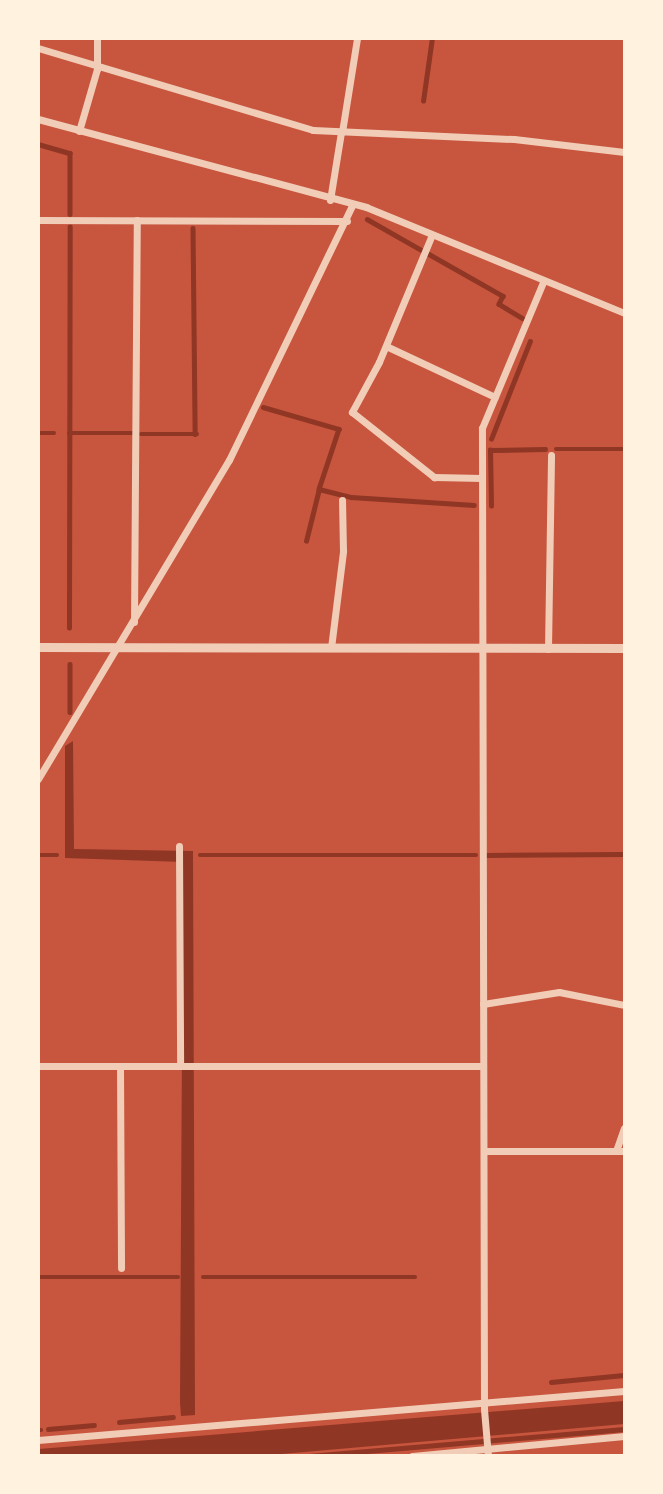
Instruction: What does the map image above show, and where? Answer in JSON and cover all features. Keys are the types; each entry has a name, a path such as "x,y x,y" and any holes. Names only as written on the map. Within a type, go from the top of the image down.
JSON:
{"street":[{"path":"79,131 97,69 97,38"},
{"path":"330,200 357,38"},
{"path":"38,48 97,69 313,130 514,139 625,152"},
{"path":"38,119 352,206 366,207 431,237 625,313"},
{"path":"38,779 119,648 229,460 352,206"},
{"path":"38,220 347,221"},
{"path":"134,622 137,220"},
{"path":"431,237 386,346 352,412 434,477 482,478"},
{"path":"487,1450 484,1406 482,428 544,280"},
{"path":"386,346 495,397"},
{"path":"548,649 551,455"},
{"path":"331,648 343,551 342,500"},
{"path":"38,647 625,649"},
{"path":"179,848 181,1066"},
{"path":"483,1004 559,992 625,1005"},
{"path":"38,1066 483,1066"},
{"path":"120,1066 121,1268"},
{"path":"484,1151 621,1151 625,1128"},
{"path":"38,1440 484,1406 625,1391"},
{"path":"412,1455 625,1436"}],"shaded area":[{"path":"73,741 74,849 193,851 195,1415 181,1416 180,1403 183,862 65,858 65,746"},
{"path":"624,1401 624,1424 270,1455 39,1456 39,1449"}],"waterway":[{"path":"423,101 432,38"},
{"path":"38,144 70,153 70,214"},
{"path":"367,219 423,251"},
{"path":"69,628 70,227"},
{"path":"193,228 195,434"},
{"path":"429,254 503,296 499,304 522,318"},
{"path":"491,439 530,341"},
{"path":"263,407 339,429 319,489 351,497 474,505"},
{"path":"38,433 54,433"},
{"path":"69,433 132,433"},
{"path":"141,434 197,434"},
{"path":"491,506 490,450 545,449"},
{"path":"556,449 624,449"},
{"path":"306,541 319,489"},
{"path":"70,664 70,712"},
{"path":"487,855 624,854"},
{"path":"38,855 57,855"},
{"path":"200,855 476,855"},
{"path":"38,1277 178,1277"},
{"path":"203,1277 415,1277"},
{"path":"551,1382 624,1375"},
{"path":"119,1422 173,1417"},
{"path":"48,1429 94,1425"},
{"path":"309,1456 624,1429"}]}
